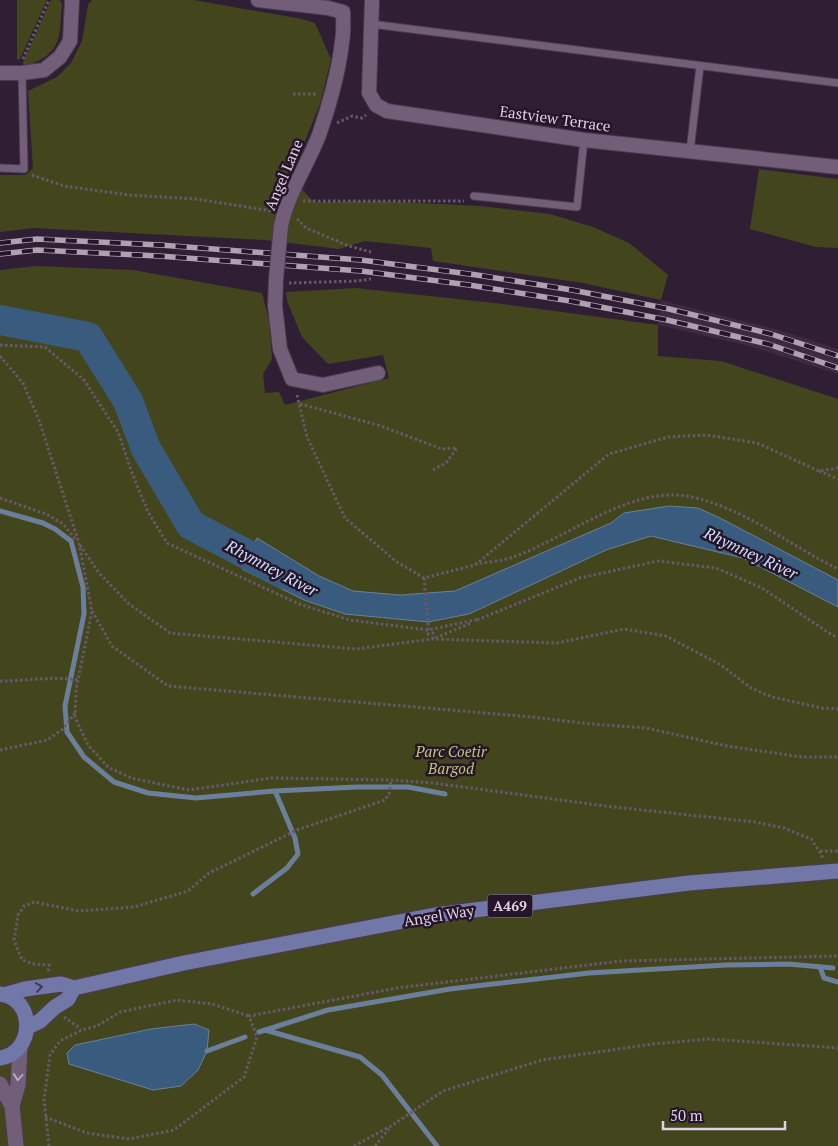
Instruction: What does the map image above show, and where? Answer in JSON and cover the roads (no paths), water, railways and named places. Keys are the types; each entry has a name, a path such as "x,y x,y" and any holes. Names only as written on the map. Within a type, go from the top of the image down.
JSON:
{"main road":[{"name":"Angel Way","path":"2,994 60,984 74,988 184,963 435,915 688,883 831,871"},
{"path":"0,1058 12,1054 20,1048 26,1038 28,1027 40,1021 55,1007 68,999 74,988"},
{"name":"A469","path":"2,994 14,999 22,1007 28,1027"}],"street":[{"path":"0,74 44,70 60,57 70,41 72,0"},
{"name":"Angel Lane","path":"258,0 328,8 343,12 343,41 326,109 318,135 297,180 282,220 275,306 280,349 292,379 323,385 378,373"},
{"name":"Eastview Terrace","path":"372,0 369,93 376,106 387,111 584,140 838,167"},
{"path":"16,1146 12,1106 18,1085 20,1048"},
{"path":"0,1084 12,1106"}],"lane":[{"path":"371,24 838,83"},
{"path":"690,151 700,66"},
{"path":"0,168 24,168 19,73"},
{"path":"474,196 577,206 584,140"}],"water":[{"path":"669,506 698,508 838,580 838,607 743,558 651,536 606,550 469,614 428,622 345,614 304,600 242,569 257,538 319,576 353,591 400,595 455,591 611,523 624,513"},
{"path":"194,1024 209,1030 207,1051 198,1070 181,1086 153,1090 69,1064 67,1053 75,1045 151,1029"}],"waterway":[{"name":"Rhymney River","path":"0,320 88,337 128,401 146,449 191,525 284,574"},
{"path":"0,511 43,523 71,541 83,587 84,614 65,706 67,732 84,757 114,782 148,793 196,798 275,791 357,787 408,787 445,794"},
{"path":"253,894 287,868 298,854 295,838 275,791"},
{"path":"259,1032 328,1010 450,989 589,973 726,965 788,964 833,968"},
{"path":"820,967 824,978 838,982"},
{"path":"265,1030 360,1057 382,1075 437,1146"},
{"path":"207,1051 245,1037"}],"railway":[{"path":"0,243 37,239 160,245 361,260 477,275 572,290 669,309 771,334 838,356"},
{"path":"0,254 37,250 159,256 361,271 469,285 570,301 667,320 768,344 838,368"}],"park label":[{"name":"Parc Coetir Bargod","path":"451,760"}]}
